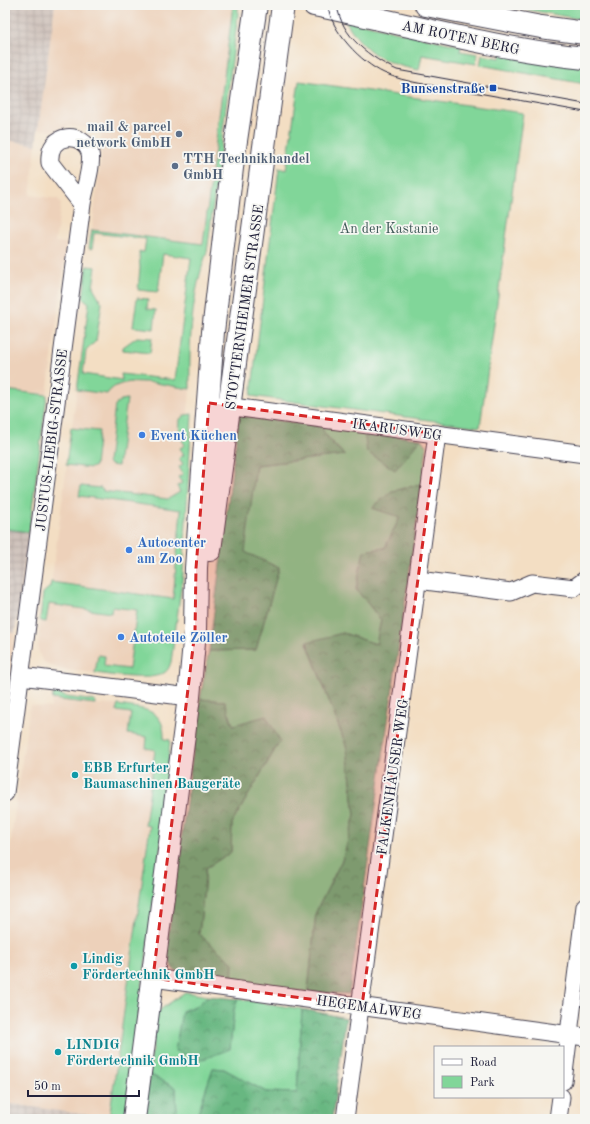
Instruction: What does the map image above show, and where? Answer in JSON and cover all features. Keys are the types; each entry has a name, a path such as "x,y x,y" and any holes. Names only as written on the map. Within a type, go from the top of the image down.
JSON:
{"main road":[{"name":"STOTTERNHEIMER STRASSE","path":"134,1119 189,697 195,632 196,568 213,332 223,246 256,5"},
{"name":"STOTTERNHEIMER STRASSE","path":"195,632 207,570 283,5"},
{"name":"AM ROTEN BERG","path":"314,5 489,44 547,54 585,58"},
{"name":"AM ROTEN BERG","path":"426,5 585,33"}],"street":[{"name":"JUSTUS-LIEBIG-STRASSE","path":"5,793 82,204"},
{"name":"IKARUSWEG","path":"209,403 585,454"},
{"name":"FALKENHÄUSER WEG","path":"346,1119 437,434"},
{"path":"418,580 512,592 532,583 574,588 585,580"},
{"path":"21,676 189,697"},
{"path":"564,1078 577,1035 585,906"},
{"name":"HEGEMALWEG","path":"153,978 577,1035"},
{"path":"558,1119 561,1098"}],"highlighted area":[{"path":"209,403 437,434 362,1006 153,978 195,631 196,568"}],"shaded area":[{"path":"5,5 55,5 36,145 5,140"},
{"path":"55,5 233,5 203,244 92,230 101,159 101,133 87,128 69,126 51,131 38,129"},
{"path":"5,140 36,145 30,195 58,199 61,204 55,242 67,243 47,395 5,390"},
{"path":"79,374 190,389 167,665 163,674 159,676 132,677 60,669 45,663 41,658 38,649 43,593 51,586"},
{"path":"5,529 29,532 15,633 5,632"},
{"path":"5,632 15,633 5,714"},
{"path":"52,699 118,705 117,711 131,713 155,750 145,825 150,826 109,1118 5,1103 5,882 30,705 51,708"},
{"path":"5,1103 109,1118 109,1119 5,1119"}],"green space":[{"path":"233,5 238,7 238,15 207,252 197,285 194,302 190,354 190,389 158,383 134,382 114,387 107,394 77,390 89,303 83,298 87,266 96,267 93,287 102,303 96,341 86,351 83,374 122,380 121,374 175,380 191,258 163,254 158,292 138,290 140,268 139,252 144,252 146,239 94,233 92,249 89,248 92,230 203,244"},
{"path":"501,5 585,5 585,20"},
{"path":"345,20 461,46 460,51 478,54 476,64 422,55 419,70 395,64 385,60 367,48 359,40"},
{"path":"501,54 585,67 585,84 480,65 482,55 500,58"},
{"name":"An der Kastanie","path":"299,81 523,113 480,427 251,396 279,168 286,170"},
{"path":"137,298 148,299 147,309 156,310 154,329 133,327"},
{"path":"137,337 152,338 150,353 123,350 123,347"},
{"path":"5,390 47,395 29,532 5,529"},
{"path":"127,399 118,466 110,465 108,462 115,405 121,400"},
{"path":"192,414 183,574 170,666 162,674 148,677 129,677 95,673 98,655 105,656 104,666 129,669 137,610 112,607 111,613 49,604 46,622 40,621 43,593 50,587 51,582 173,599 181,510 79,496 81,486 101,488 103,491 168,499 180,492 177,486 182,483 178,477 183,474 179,467 183,464 179,458 184,455 180,448 185,445 179,435 180,419 185,415"},
{"path":"239,415 321,426 331,442 345,455 256,465 245,552 279,568 256,650 209,651"},
{"path":"321,426 421,439 427,447 422,484 392,491 372,508 400,517 385,548 364,551 356,589 381,620 376,644 343,633 307,643 347,748 355,815 343,858 316,912 308,992 232,982 199,934 206,868 231,852 232,823 280,741 233,725 225,701 200,699 209,651 256,650 279,568 244,552 256,465 344,455 324,433"},
{"path":"71,428 99,431 95,466 91,468 66,465"},
{"path":"364,432 421,439 395,470 367,452"},
{"path":"422,484 349,994 308,992 316,912 343,858 355,815 347,748 307,642 343,633 376,644 381,620 356,589 364,551 385,548 400,517 372,508 392,491"},
{"path":"54,692 67,697 95,701 95,704 52,699"},
{"path":"200,699 225,701 233,725 266,716 280,741 232,823 231,852 206,868 199,934 233,963 232,982 184,975 173,969 166,953"},
{"path":"118,705 144,709 151,712 161,721 164,739 170,740 162,835 125,1119 109,1119 150,826 145,825 155,750 146,748 147,737 128,734 131,713 116,711"},
{"path":"185,992 208,996 198,1005 182,1011 230,1049 234,1009 238,999 302,1009 297,1093 266,1092 224,1069 213,1068 196,1119 177,1119 176,1088 149,1074 157,1012"},
{"path":"208,996 238,999 234,1009 230,1049 201,1060 175,1051 182,1011 198,1005"},
{"path":"302,1009 346,1018 332,1119 196,1119 213,1068 224,1069 266,1092 297,1093"},
{"path":"149,1074 176,1088 177,1119 144,1119"}],"tram line":[{"path":"328,5 334,25 348,45 366,62 384,73 419,83 585,112"},
{"path":"337,5 344,27 359,45 377,59 397,70 585,104"}],"place":[{"name":"Bunsenstraße","path":"493,88"},
{"name":"mail & parcel network GmbH","path":"179,134"},
{"name":"TTH Technikhandel GmbH","path":"175,166"},
{"name":"Event Küchen","path":"142,435"},
{"name":"Autocenter am Zoo","path":"129,550"},
{"name":"Autoteile Zöller","path":"121,637"},
{"name":"EBB Erfurter Baumaschinen Baugeräte","path":"75,775"},
{"name":"Lindig Fördertechnik GmbH","path":"74,966"},
{"name":"LINDIG Fördertechnik GmbH","path":"58,1052"}]}
